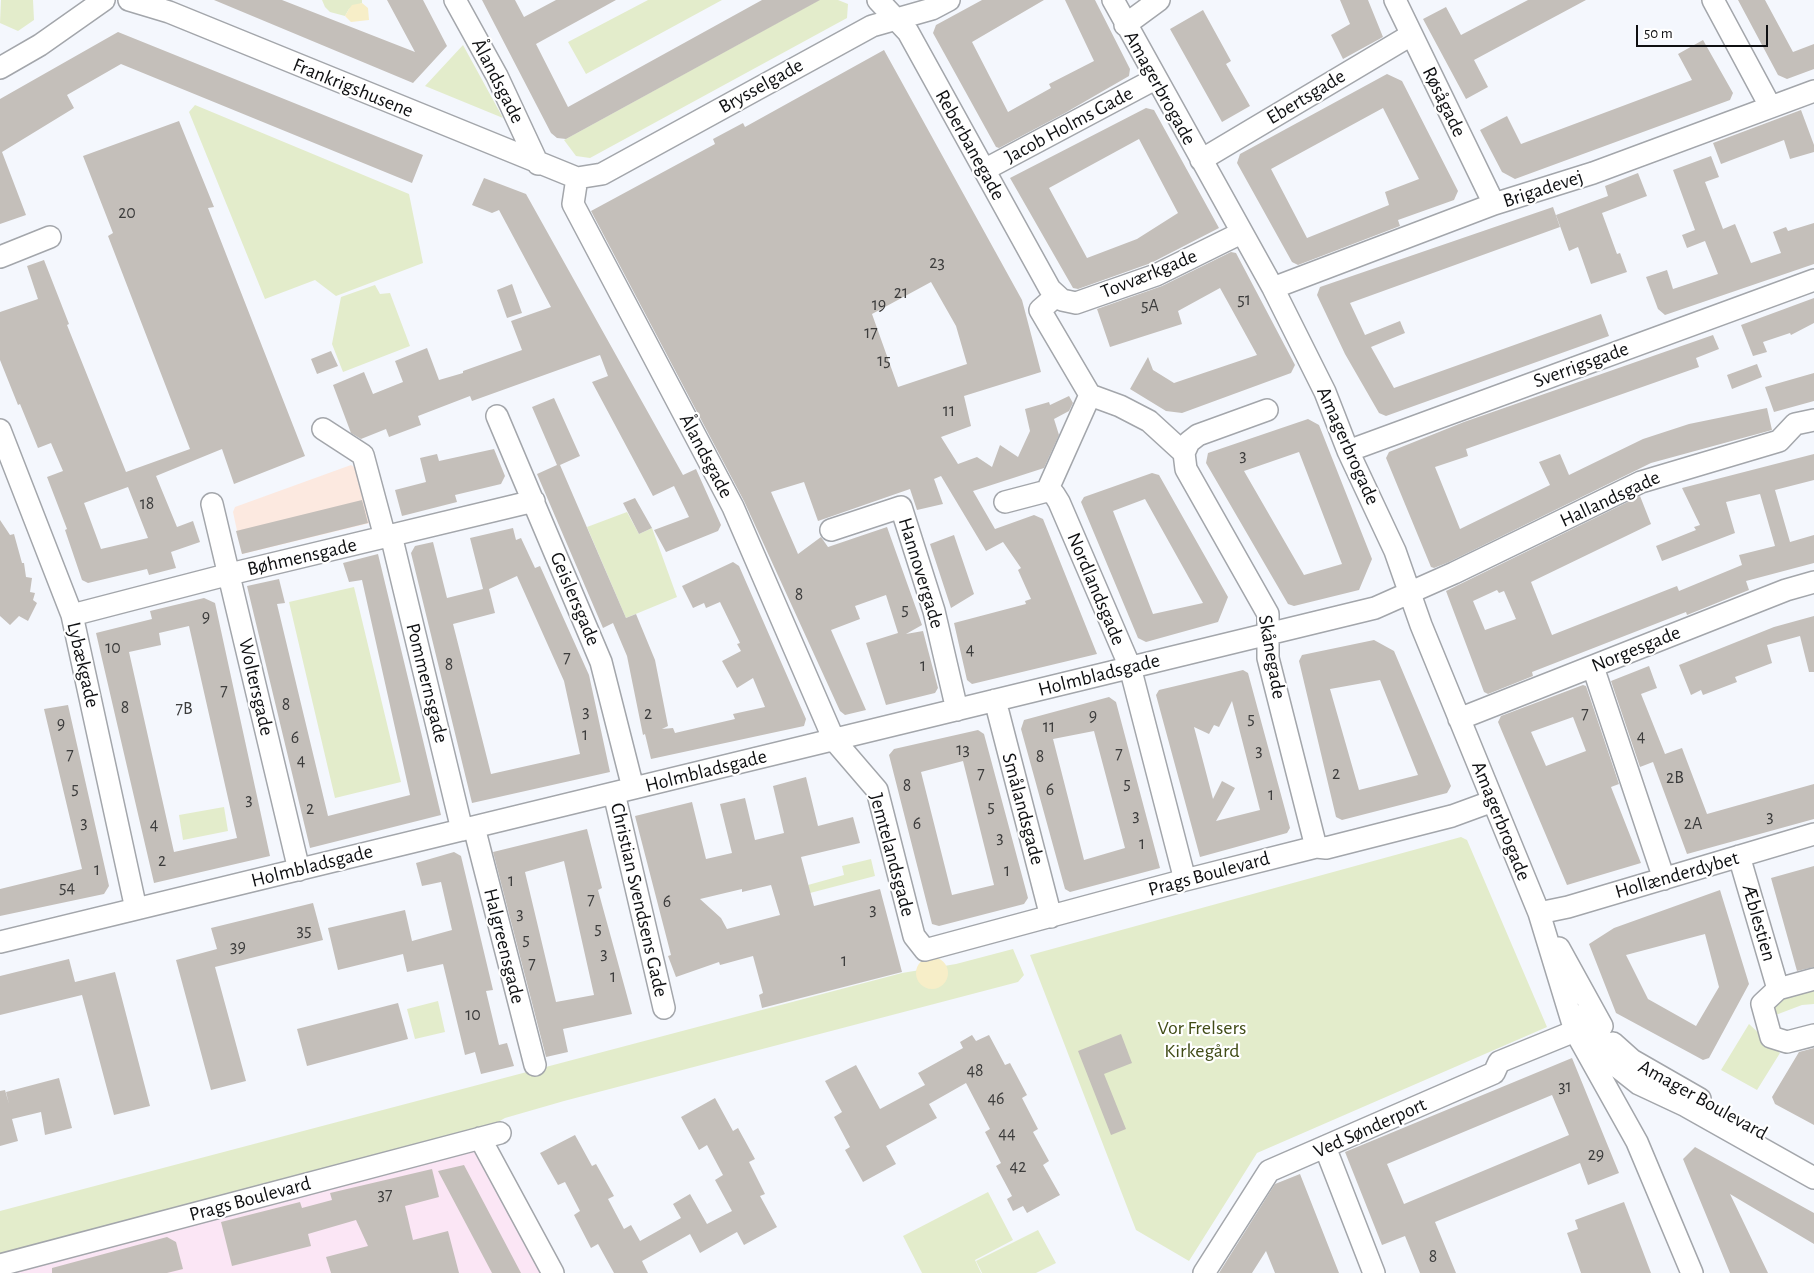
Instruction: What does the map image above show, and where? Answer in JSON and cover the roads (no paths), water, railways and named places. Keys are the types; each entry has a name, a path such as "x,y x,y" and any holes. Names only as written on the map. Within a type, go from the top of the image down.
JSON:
{"street":[{"path":"0,68 40,44 104,0"},
{"name":"Frankrigshusene","path":"129,0 169,12 538,164 577,178"},
{"name":"Ålandsgade","path":"455,0 497,76 538,164"},
{"name":"Reberbanegade","path":"878,0 908,32 1050,289 1056,296"},
{"name":"Brysselgade","path":"577,178 602,174 872,26 932,9 949,0"},
{"name":"Amagerbrogade","path":"1113,0 1125,25 1273,288 1325,392 1348,451 1395,551 1459,719 1539,913 1575,1031 1637,1142 1692,1273"},
{"path":"1125,25 1159,0"},
{"name":"Røsågade","path":"1395,0 1494,204"},
{"path":"1713,0 1770,106"},
{"name":"Ebertsgade","path":"1201,160 1411,35"},
{"name":"Jacob Holms Gade","path":"984,170 1156,79"},
{"name":"Brigadevej","path":"1273,288 1494,204 1593,173 1770,106 1812,97"},
{"name":"Ålandsgade","path":"577,178 573,204 732,507 834,740"},
{"name":"Tovværkgade","path":"1056,296 1076,303 1156,275 1241,233"},
{"path":"0,257 50,236"},
{"name":"Sverrigsgade","path":"1348,451 1814,280"},
{"path":"1056,296 1040,310 1091,395 1120,406 1149,421 1184,453 1189,442 1198,435 1267,410"},
{"path":"1005,502 1047,491 1091,395"},
{"name":"Geislersgade","path":"497,416 601,662 624,791"},
{"name":"Hallandsgade","path":"1410,593 1641,482 1779,441 1795,424 1814,420"},
{"name":"Pommernsgade","path":"323,429 363,455 388,536 468,828"},
{"name":"Lybækgade","path":"0,430 72,615 136,909"},
{"name":"Skånegade","path":"1184,453 1186,469 1268,614 1268,658 1316,847"},
{"name":"Nordlandsgade","path":"1047,491 1054,494 1059,502 1130,667 1185,880"},
{"name":"Bøhmensgade","path":"72,615 230,574 534,501"},
{"name":"Woltersgade","path":"212,504 299,870"},
{"name":"Hannovergade","path":"832,530 901,507 934,611 957,710"},
{"name":"Norgesgade","path":"1459,719 1786,590 1814,582"},
{"name":"Holmbladsgade","path":"0,942 1375,608 1410,593"},
{"path":"1593,667 1664,879"},
{"name":"Smålandsgade","path":"995,700 1051,917"},
{"name":"Jemtelandsgade","path":"834,740 877,790 914,936 925,950"},
{"name":"Christian Svendsens Gade","path":"624,791 664,1008"},
{"name":"Prags Boulevard","path":"925,950 1185,880 1316,847 1326,848 1433,821 1493,801"},
{"name":"Halgreensgade","path":"468,828 535,1065"},
{"name":"Hollænderdybet","path":"1539,913 1664,879 1814,834"},
{"name":"Æblestien","path":"1740,856 1778,990"},
{"path":"1539,913 1583,1018 1592,1035 1615,1064"},
{"name":"Amagerbrogade","path":"1539,913 1602,1027 1615,1064 1637,1142"},
{"path":"1814,979 1778,990 1762,1004 1771,1037 1787,1042 1814,1035"},
{"name":"Amager Boulevard","path":"1602,1027 1612,1042 1632,1060 1814,1162"},
{"name":"Ved Sønderport","path":"1204,1273 1270,1171 1494,1073 1500,1062 1575,1031"},
{"name":"Amager Boulevard","path":"1615,1064 1639,1084 1686,1106 1814,1178"},
{"name":"Prags Boulevard","path":"0,1265 490,1136 553,1273"},
{"path":"1326,1147 1374,1273"}],"park label":[{"name":"Vor Frelsers Kirkegård","path":"1202,1040"}]}
